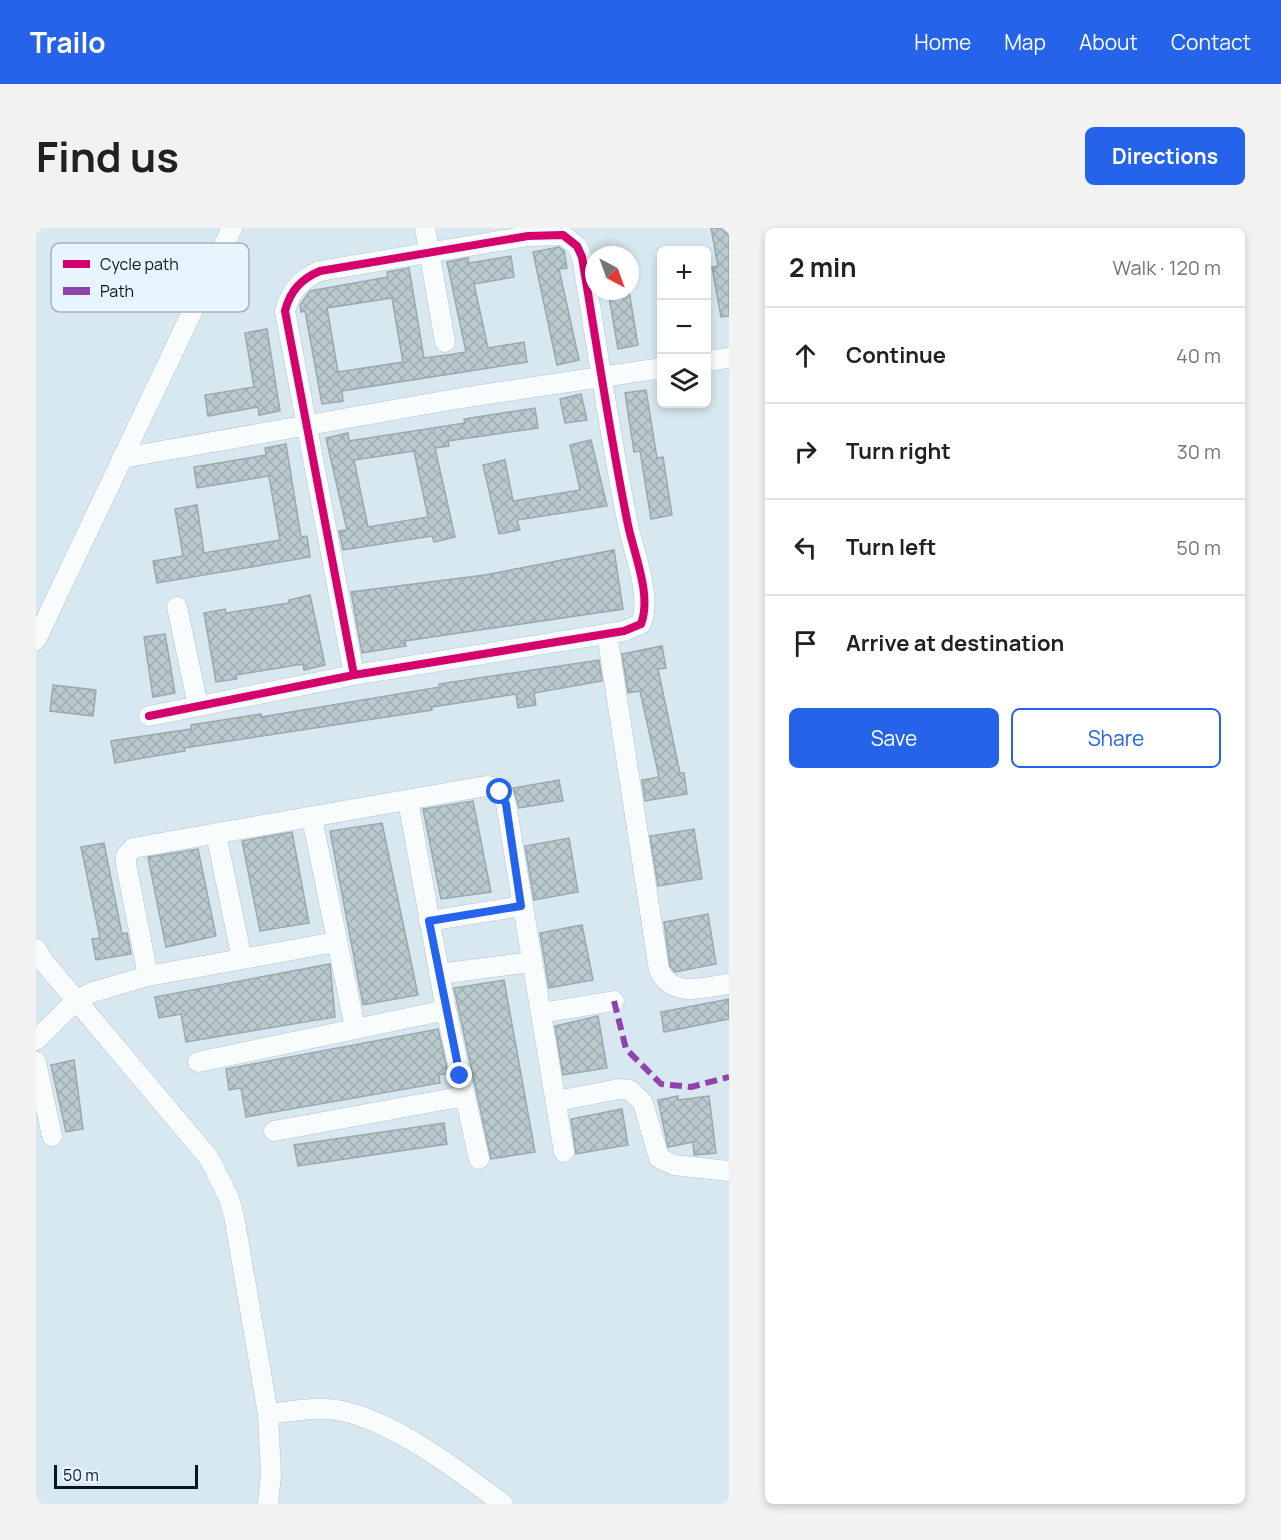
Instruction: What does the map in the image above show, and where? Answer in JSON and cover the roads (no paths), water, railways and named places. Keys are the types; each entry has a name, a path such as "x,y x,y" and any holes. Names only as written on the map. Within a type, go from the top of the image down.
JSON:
{"street":[{"path":"225,243 232,228"},
{"path":"425,228 445,342"},
{"path":"149,716 354,675 607,634 636,628 641,624 644,615 642,590 628,525 582,257 577,246 563,235 527,232 320,271 306,277 296,286 288,299 285,311 305,425 354,675"},
{"path":"36,640 192,312"},
{"path":"711,360 729,358"},
{"path":"122,458 305,425 657,369"},
{"path":"177,607 198,706"},
{"path":"607,634 659,970 668,984 681,990 729,984"},
{"path":"148,976 126,856 140,845 312,818 486,786 495,787 506,804 521,906 557,1101 564,1152"},
{"path":"408,801 446,1010 479,1159"},
{"path":"312,818 355,1028"},
{"path":"216,834 242,959"},
{"path":"429,921 521,906"},
{"path":"36,1040 76,1001 93,992 148,976 336,942"},
{"path":"36,949 76,1001 185,1128 209,1158 220,1178 234,1216 268,1414 271,1474 268,1504"},
{"path":"439,974 531,962"},
{"path":"541,1013 614,1001"},
{"path":"198,1062 446,1010"},
{"path":"36,1062 52,1136"},
{"path":"557,1101 619,1089 630,1090 643,1103 659,1158 674,1165 729,1171"},
{"path":"274,1131 465,1096"},
{"path":"268,1414 336,1410 367,1419 426,1451 503,1504"}]}
